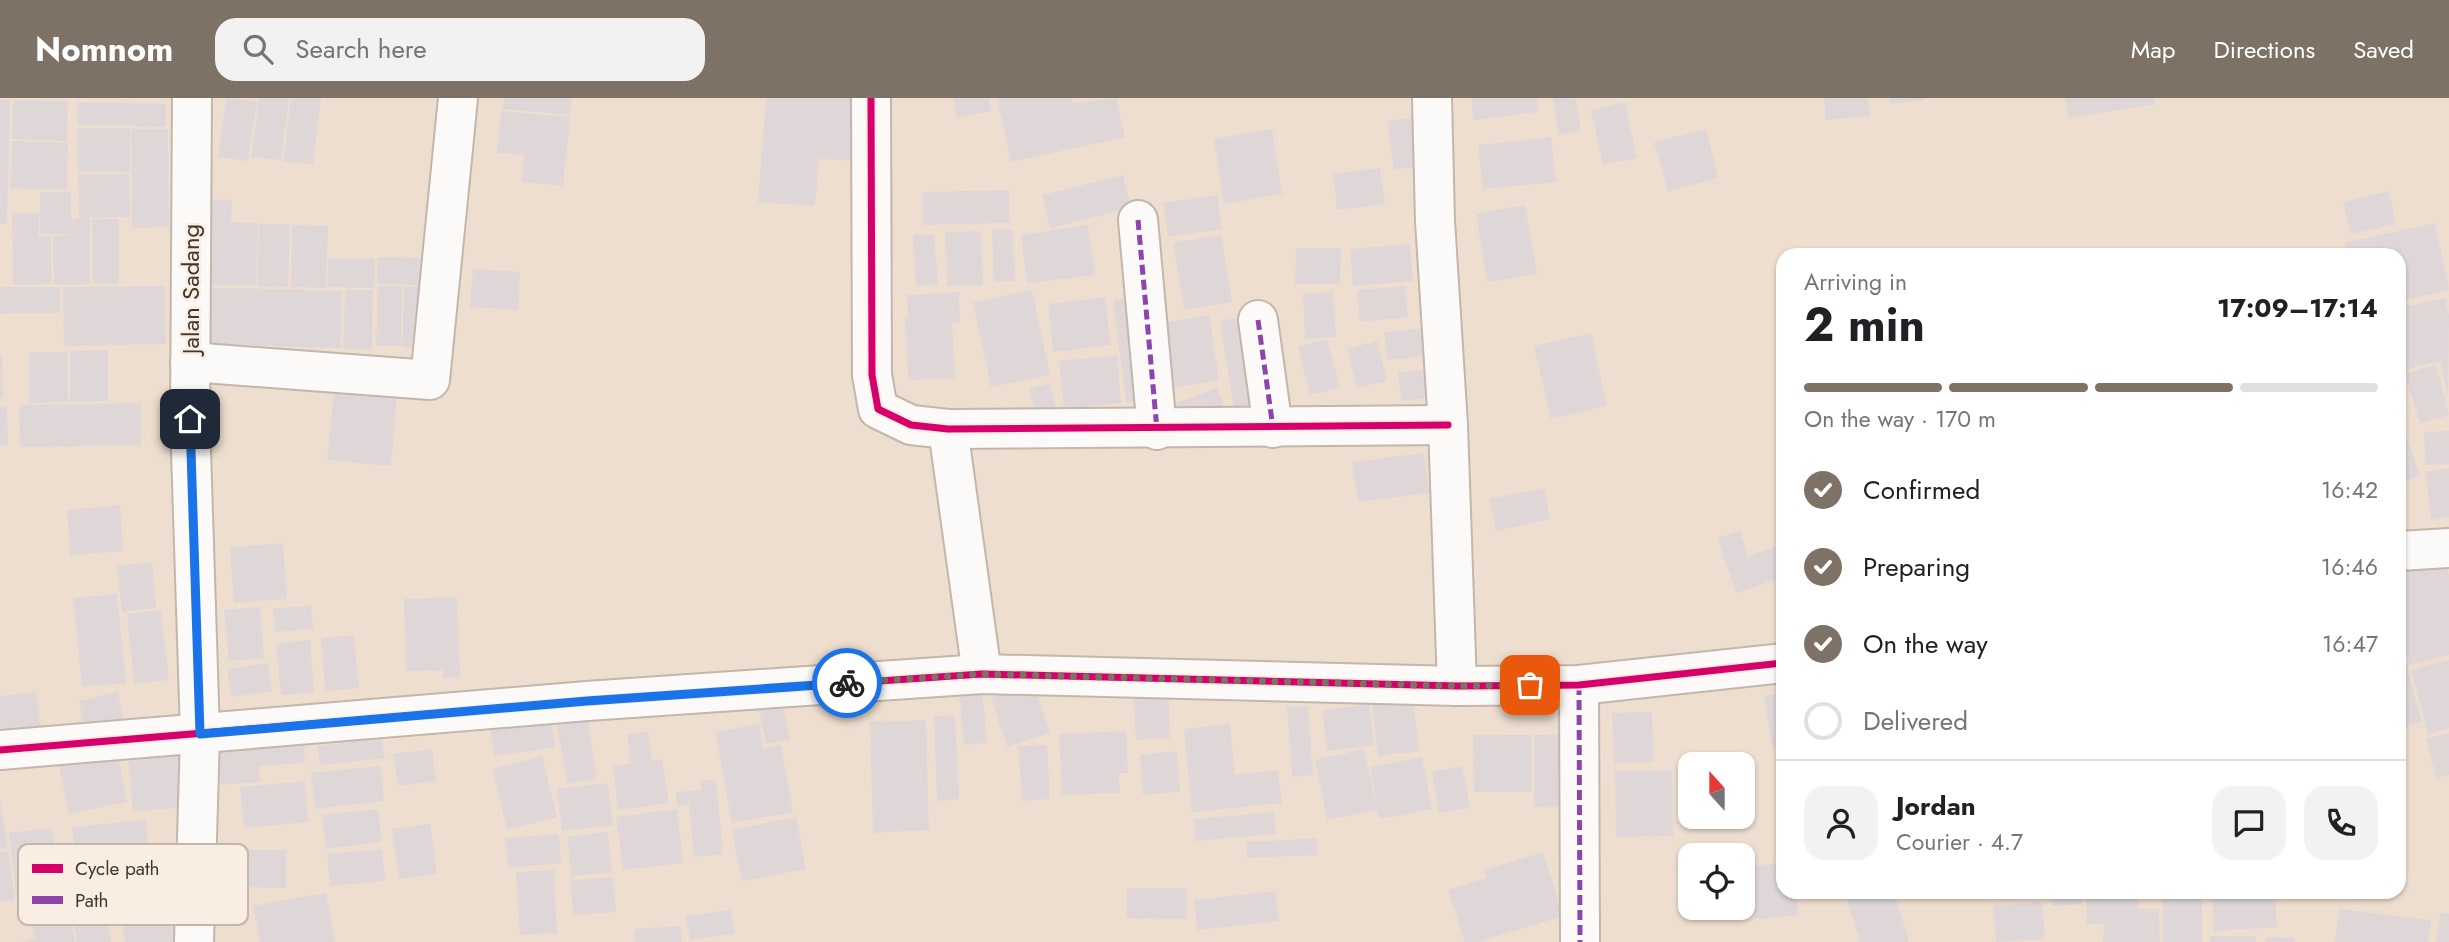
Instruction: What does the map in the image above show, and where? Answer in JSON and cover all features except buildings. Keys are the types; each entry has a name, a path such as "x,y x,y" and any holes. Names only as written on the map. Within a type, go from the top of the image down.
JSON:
{"street":[{"name":"Jalan Sadang","path":"192,98 190,362 200,734 197,844"},
{"path":"190,362 430,380 458,98"},
{"path":"871,98 872,375 878,409 911,425 948,429 1157,430 1448,425"},
{"path":"1432,98 1435,221 1448,425 1457,686"},
{"path":"1138,220 1157,430"},
{"path":"1258,320 1273,428"},
{"path":"948,429 982,674"},
{"path":"2406,551 2449,548"},
{"path":"0,750 587,701 982,674 1457,686 1579,685 1776,664"},
{"path":"1579,685 1580,942"}],"marked path":[{"path":"1138,220 1157,430"},
{"path":"1258,320 1273,428"},
{"path":"1579,685 1580,942"}],"cycle path":[{"path":"871,98 872,375 878,409 911,425 948,429 1448,425"},
{"path":"0,750 587,701 982,674 1457,686 1579,685 1776,664"}],"way so far":[{"path":"847,683 982,674 1457,686 1530,685"}],"route":[{"path":"190,419 200,734 587,701 847,683"}]}
